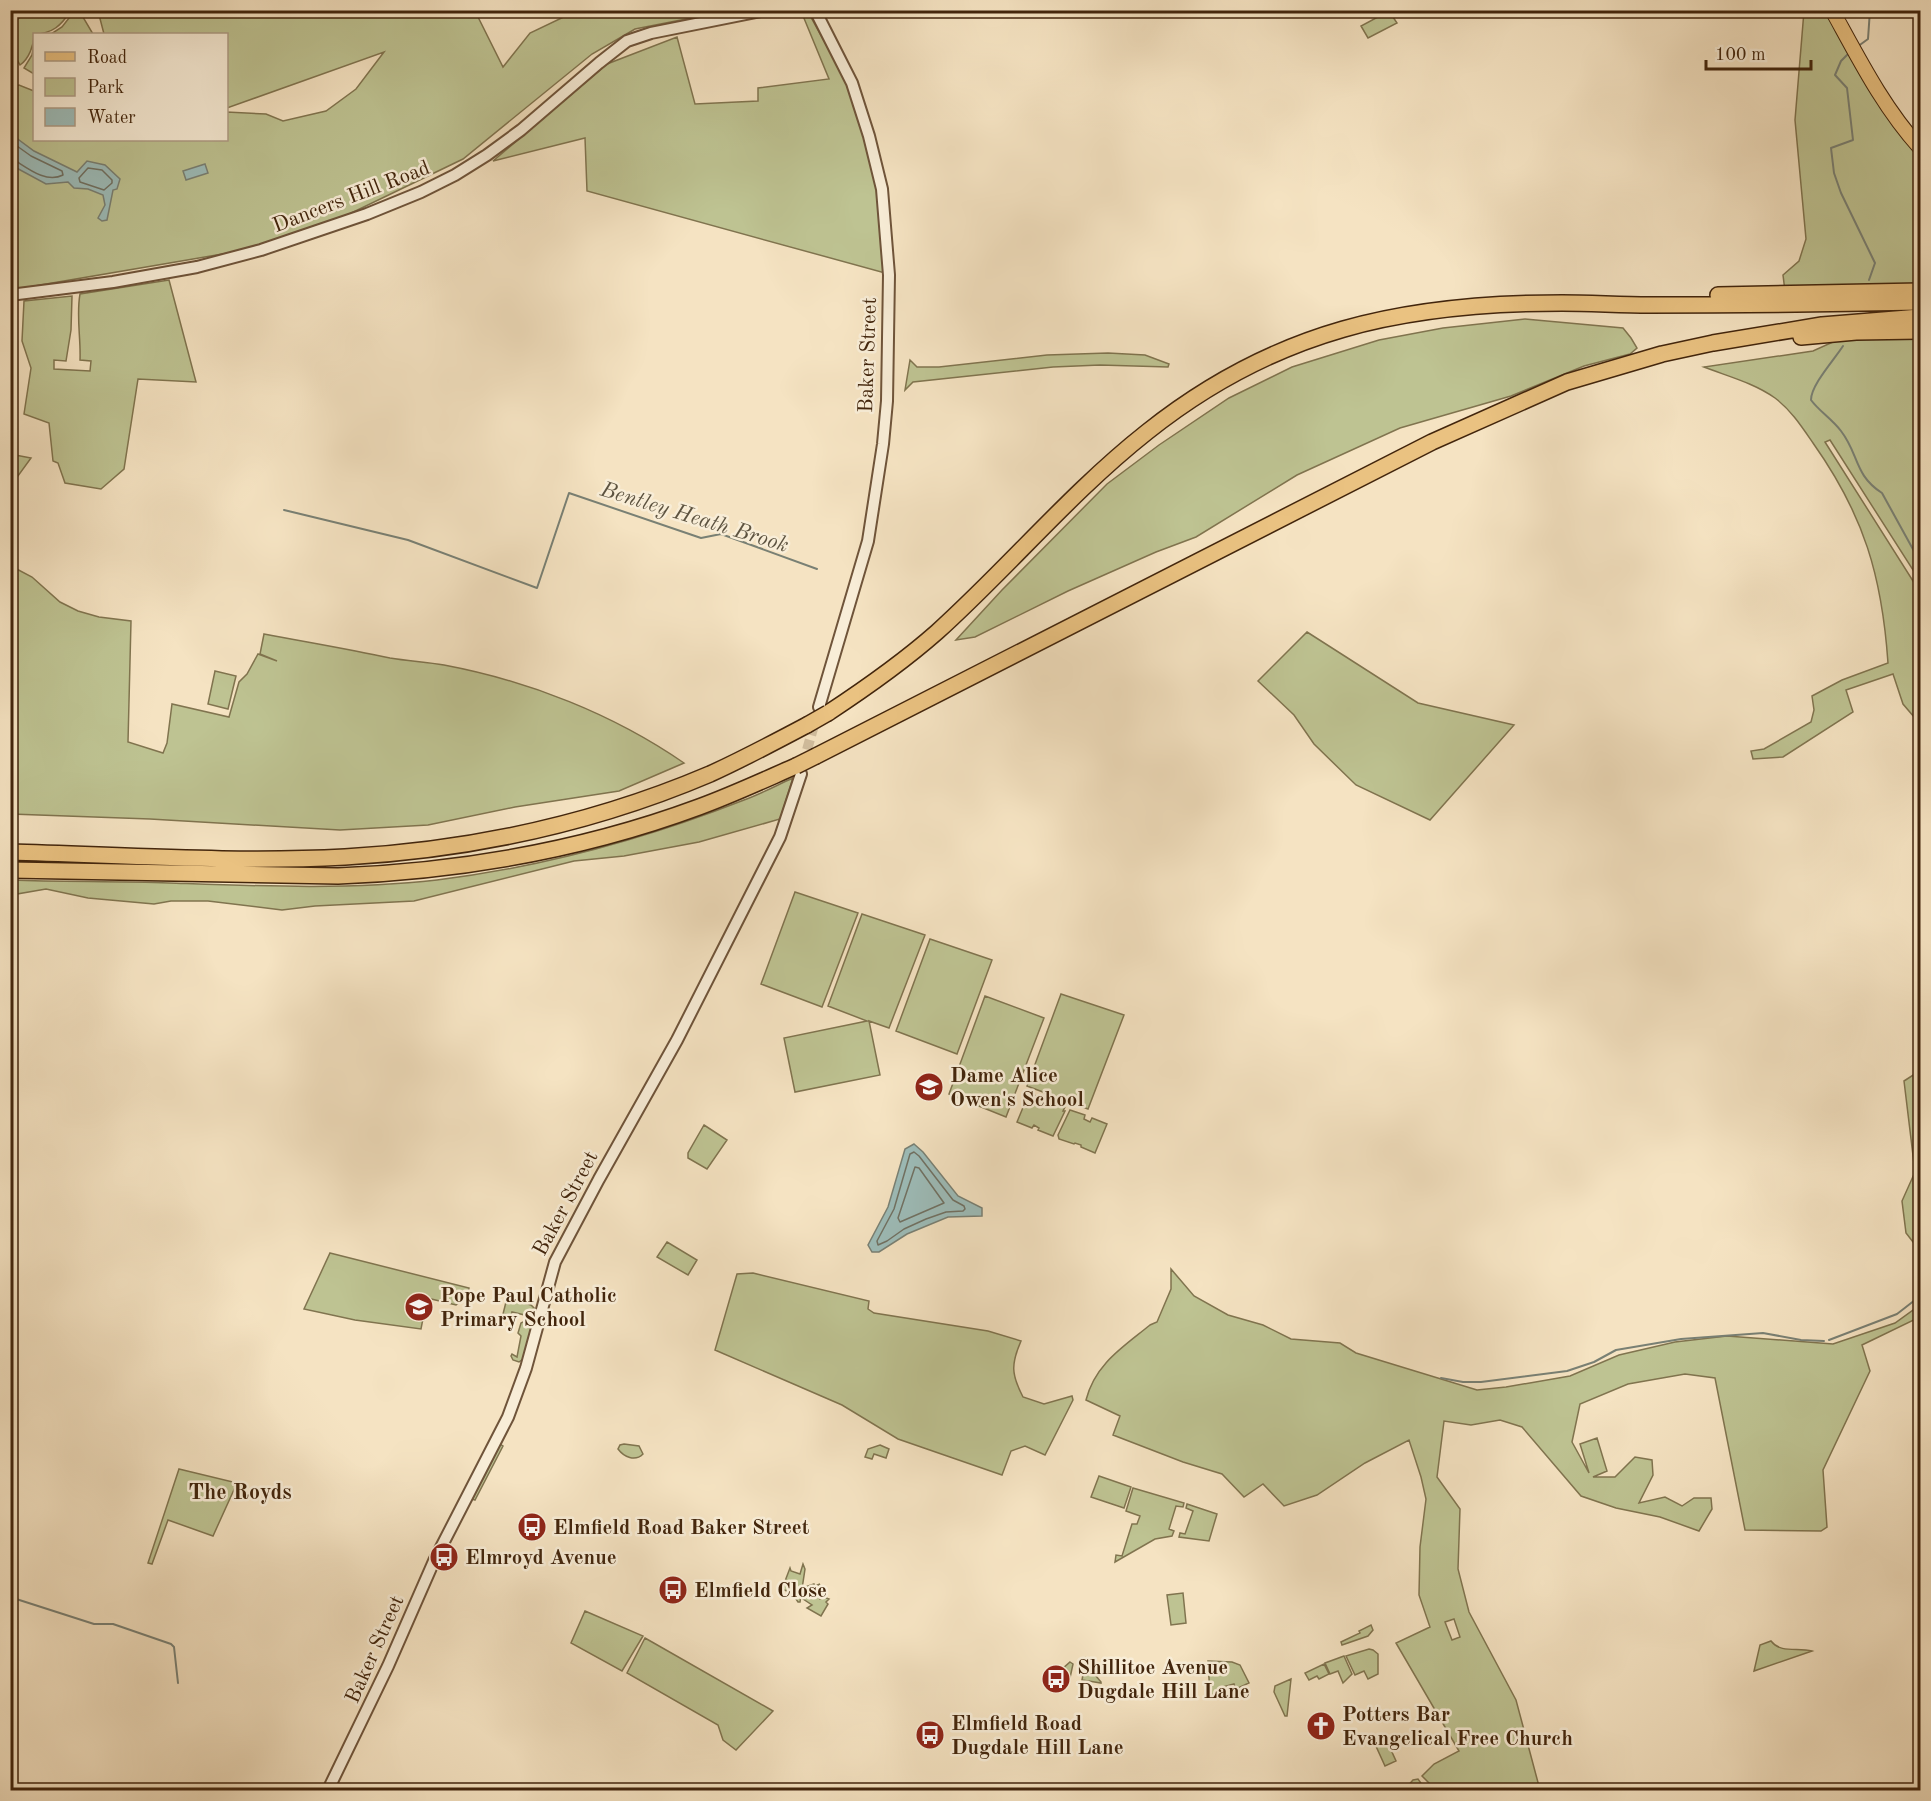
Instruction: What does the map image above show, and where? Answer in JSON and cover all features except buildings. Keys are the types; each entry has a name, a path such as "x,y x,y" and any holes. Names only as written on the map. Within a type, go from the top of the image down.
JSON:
{"highway":[{"path":"1565,303 1605,297 1920,291"},
{"path":"10,852 298,859 382,855 455,846 563,823 646,798 709,774 807,725 824,710 874,683 936,633 1087,484 1146,433 1186,403 1272,354 1351,326 1450,308 1565,303 1786,305 1920,302"},
{"path":"10,870 338,876 388,874 467,866 536,854 622,832 699,807 798,770 816,756 1379,468 1567,382 1662,354 1713,343 1822,325 1920,317"},
{"path":"1555,389 1569,388 1637,368 1785,339 1856,332 1920,331"}],"main road":[{"path":"1832,10 1857,57 1894,117 1920,148"}],"street":[{"name":"Dancers Hill Road","path":"10,295 113,282 198,267 261,250 367,214 455,175 521,130 627,41 651,33 766,10"},
{"name":"Baker Street","path":"815,10 852,82 869,136 882,189 889,275 887,401 883,444 868,541 824,710"},
{"name":"Baker Street","path":"328,1791 388,1666 434,1561 508,1417 526,1368 555,1262 587,1199 677,1040 780,837 798,770"}],"green space":[{"path":"580,10 727,11 635,29 592,54 463,159 341,218 240,251 11,290 12,87 19,85 33,91 33,141 228,141 228,112 266,114 283,121 326,111 356,89 384,52 228,108 228,33 104,33 98,11 475,11 503,67 530,33"},
{"path":"25,11 71,11 56,28 44,33 33,33 30,51 20,65 13,53 11,27"},
{"path":"801,11 808,12 833,57 862,120 877,188 885,273 587,191 585,138 493,161 607,64 677,37 695,104 758,101 758,88 829,79"},
{"path":"1389,11 1397,23 1368,38 1361,26"},
{"path":"1804,11 1825,11 1879,105 1920,156 1920,285 1785,291 1783,275 1799,261 1806,239 1795,120"},
{"path":"73,13 83,17 92,33 53,33 62,27"},
{"path":"33,50 33,73 24,68"},
{"path":"169,280 196,382 138,379 124,469 101,489 65,483 58,463 53,461 49,423 24,414 31,368 22,341 24,301 72,296 71,330 66,361 54,360 54,369 90,371 91,361 80,360 78,310 80,294"},
{"path":"1525,319 1623,328 1637,348 1630,354 1584,366 1511,396 1400,428 1297,475 1196,537 1068,591 975,637 956,640 1107,484 1159,445 1229,398 1292,367 1379,340 1443,328"},
{"path":"1920,336 1920,581 1830,440 1825,442 1920,592 1920,724 1903,704 1893,674 1846,690 1853,712 1783,757 1753,759 1751,751 1764,749 1811,722 1814,710 1812,696 1842,680 1888,663 1885,632 1875,574 1858,521 1831,470 1813,443 1791,413 1775,398 1749,384 1704,367 1813,351 1835,341"},
{"path":"1108,353 1145,355 1169,364 1168,367 1100,365 1053,367 913,382 905,390 910,360 917,367 939,367 1047,355"},
{"path":"10,454 31,458 18,476 11,474"},
{"path":"11,566 32,577 60,602 78,611 99,617 131,621 128,742 163,753 167,743 172,704 229,717 239,682 247,674 258,654 277,661 260,654 264,634 390,658 444,665 507,680 539,690 599,715 657,745 684,763 619,791 515,807 428,825 340,830 11,814"},
{"path":"1307,632 1418,703 1514,725 1430,820 1356,785 1314,744 1294,715 1258,681"},
{"path":"215,671 236,676 228,709 208,704"},
{"path":"793,778 780,819 699,842 624,856 574,861 414,901 282,910 208,901 171,901 154,904 88,898 46,889 11,895 11,880 337,886 437,880 515,868 593,850 707,814"},
{"path":"795,892 858,913 822,1007 761,984"},
{"path":"862,914 925,935 889,1028 869,1021 880,1075 795,1092 784,1038 867,1021 828,1006"},
{"path":"930,939 992,960 957,1054 896,1031"},
{"path":"1061,994 1124,1015 1088,1109 1027,1086"},
{"path":"985,996 1044,1018 1006,1117 949,1094"},
{"path":"1920,1067 1920,1251 1906,1233 1902,1201 1915,1172 1904,1081 1918,1072"},
{"path":"1029,1093 1043,1099 1042,1102 1048,1104 1050,1101 1065,1107 1053,1136 1038,1130 1039,1128 1034,1125 1032,1128 1017,1122"},
{"path":"1070,1110 1085,1115 1084,1119 1090,1122 1092,1118 1107,1124 1095,1153 1081,1145 1059,1139 1058,1135"},
{"path":"704,1125 727,1140 707,1169 688,1158 688,1153"},
{"path":"667,1242 697,1260 688,1275 657,1257"},
{"path":"330,1253 469,1288 467,1297 456,1305 427,1298 421,1329 355,1320 304,1309"},
{"path":"1171,1269 1194,1296 1228,1315 1263,1325 1291,1339 1340,1343 1356,1353 1477,1390 1570,1376 1619,1355 1675,1342 1727,1336 1833,1344 1895,1323 1916,1308 1920,1317 1862,1345 1870,1371 1823,1470 1827,1527 1821,1531 1745,1530 1715,1378 1685,1374 1628,1384 1580,1404 1572,1442 1589,1473 1580,1444 1597,1438 1607,1471 1593,1477 1615,1477 1635,1457 1652,1460 1653,1475 1639,1503 1665,1497 1682,1506 1694,1498 1711,1498 1712,1509 1699,1531 1660,1517 1616,1508 1581,1496 1522,1427 1500,1420 1471,1425 1444,1421 1437,1477 1460,1509 1458,1569 1469,1612 1516,1700 1540,1790 1402,1790 1413,1780 1418,1779 1423,1786 1433,1787 1422,1776 1434,1764 1459,1751 1396,1643 1430,1627 1419,1595 1420,1547 1426,1499 1409,1440 1365,1463 1317,1495 1284,1506 1263,1484 1244,1497 1222,1474 1183,1462 1113,1435 1120,1416 1086,1400 1090,1387 1111,1357 1150,1325 1157,1322 1171,1289","holes":["1454,1619 1460,1637 1452,1640 1445,1622"]},
{"path":"753,1273 869,1301 868,1309 874,1313 988,1331 1021,1341 1015,1356 1014,1375 1023,1397 1044,1404 1072,1396 1073,1400 1045,1455 1025,1446 1011,1451 1002,1475 898,1439 842,1405 715,1350 737,1274"},
{"path":"507,1298 531,1305 535,1309 533,1317 512,1312 511,1315 503,1314"},
{"path":"527,1320 532,1326 523,1359 519,1362 513,1360 511,1356 512,1354 517,1357 521,1336 518,1333 521,1323"},
{"path":"500,1444 503,1446 475,1500 472,1499"},
{"path":"624,1444 639,1446 643,1454 637,1458 626,1456 618,1449"},
{"path":"880,1445 889,1449 886,1458 874,1454 872,1459 865,1457 868,1449"},
{"path":"179,1469 237,1483 213,1536 168,1520 152,1564 148,1563"},
{"path":"1099,1476 1131,1487 1124,1508 1091,1497"},
{"path":"1133,1488 1184,1503 1183,1507 1176,1506 1169,1529 1174,1531 1172,1536 1155,1539 1115,1562 1116,1555 1122,1556 1132,1524 1137,1524 1140,1516 1126,1511"},
{"path":"1187,1504 1217,1514 1209,1541 1179,1537 1180,1533 1185,1534 1193,1511 1186,1508"},
{"path":"803,1564 805,1569 800,1602 798,1602 792,1593 782,1589 790,1568 791,1571 800,1574"},
{"path":"814,1584 815,1586 820,1584 815,1589 820,1599 824,1597 829,1599 821,1616 807,1608 812,1605 803,1599 805,1587"},
{"path":"1183,1593 1186,1623 1171,1625 1167,1595"},
{"path":"585,1611 643,1636 622,1671 571,1643"},
{"path":"1371,1625 1373,1630 1368,1636 1342,1645 1341,1642"},
{"path":"645,1638 773,1711 736,1750 723,1740 718,1725 627,1673"},
{"path":"1771,1641 1785,1649 1812,1651 1754,1671 1760,1645"},
{"path":"1369,1649 1378,1654 1378,1674 1368,1679 1364,1671 1355,1675 1346,1656"},
{"path":"1344,1656 1352,1674 1343,1683 1338,1671 1330,1674 1325,1663"},
{"path":"1086,1659 1091,1670 1101,1683 1082,1680"},
{"path":"1208,1661 1232,1662 1240,1665 1249,1683 1236,1689 1234,1684 1219,1688 1220,1693 1210,1695"},
{"path":"1070,1662 1073,1664 1070,1678 1049,1675 1062,1669"},
{"path":"1324,1664 1329,1674 1319,1679 1317,1676 1309,1680 1305,1673"},
{"path":"1291,1679 1287,1716 1285,1716 1274,1692 1275,1686"},
{"path":"1386,1739 1396,1761 1385,1766 1375,1744"}],"water":[{"path":"11,134 34,151 77,172 87,161 105,165 120,179 117,189 113,190 107,220 102,221 98,218 105,205 103,195 88,189 74,188 68,182 46,184 11,165"},
{"path":"205,164 208,173 186,180 183,171"},
{"path":"914,1144 958,1196 982,1208 982,1216 948,1217 907,1234 879,1252 872,1252 868,1245 888,1207 905,1149"}],"waterway":[{"path":"1857,47 1868,39 1870,10"},
{"path":"1850,52 1841,61 1835,75 1847,88 1853,140 1831,148 1834,173 1841,193 1875,263 1869,280"},
{"path":"1843,346 1819,380 1811,400 1847,440 1861,472 1882,493 1920,562"},
{"name":"Bentley Heath Brook","path":"284,510 408,540 537,588 569,493 701,538 721,534 817,569"},
{"path":"1920,607 1914,618 1920,640"},
{"path":"1829,1340 1897,1314 1915,1300 1919,1288"},
{"path":"1441,1378 1481,1382 1567,1371 1594,1362 1616,1350 1681,1339 1763,1333 1801,1340 1824,1341"},
{"path":"10,1597 94,1624 113,1624 171,1644 174,1647 178,1683"}],"tunnel":[{"path":"803,764 816,718"}],"place":[{"name":"Dame Alice Owen's School","path":"929,1087"},
{"name":"Pope Paul Catholic Primary School","path":"419,1307"},
{"name":"Elmfield Road Baker Street","path":"532,1527"},
{"name":"Elmroyd Avenue","path":"444,1557"},
{"name":"Elmfield Close","path":"673,1590"},
{"name":"Shillitoe Avenue Dugdale Hill Lane","path":"1056,1679"},
{"name":"Potters Bar Evangelical Free Church","path":"1321,1726"},
{"name":"Elmfield Road Dugdale Hill Lane","path":"930,1735"}],"district":[{"name":"The Royds","path":"240,1491"}]}
